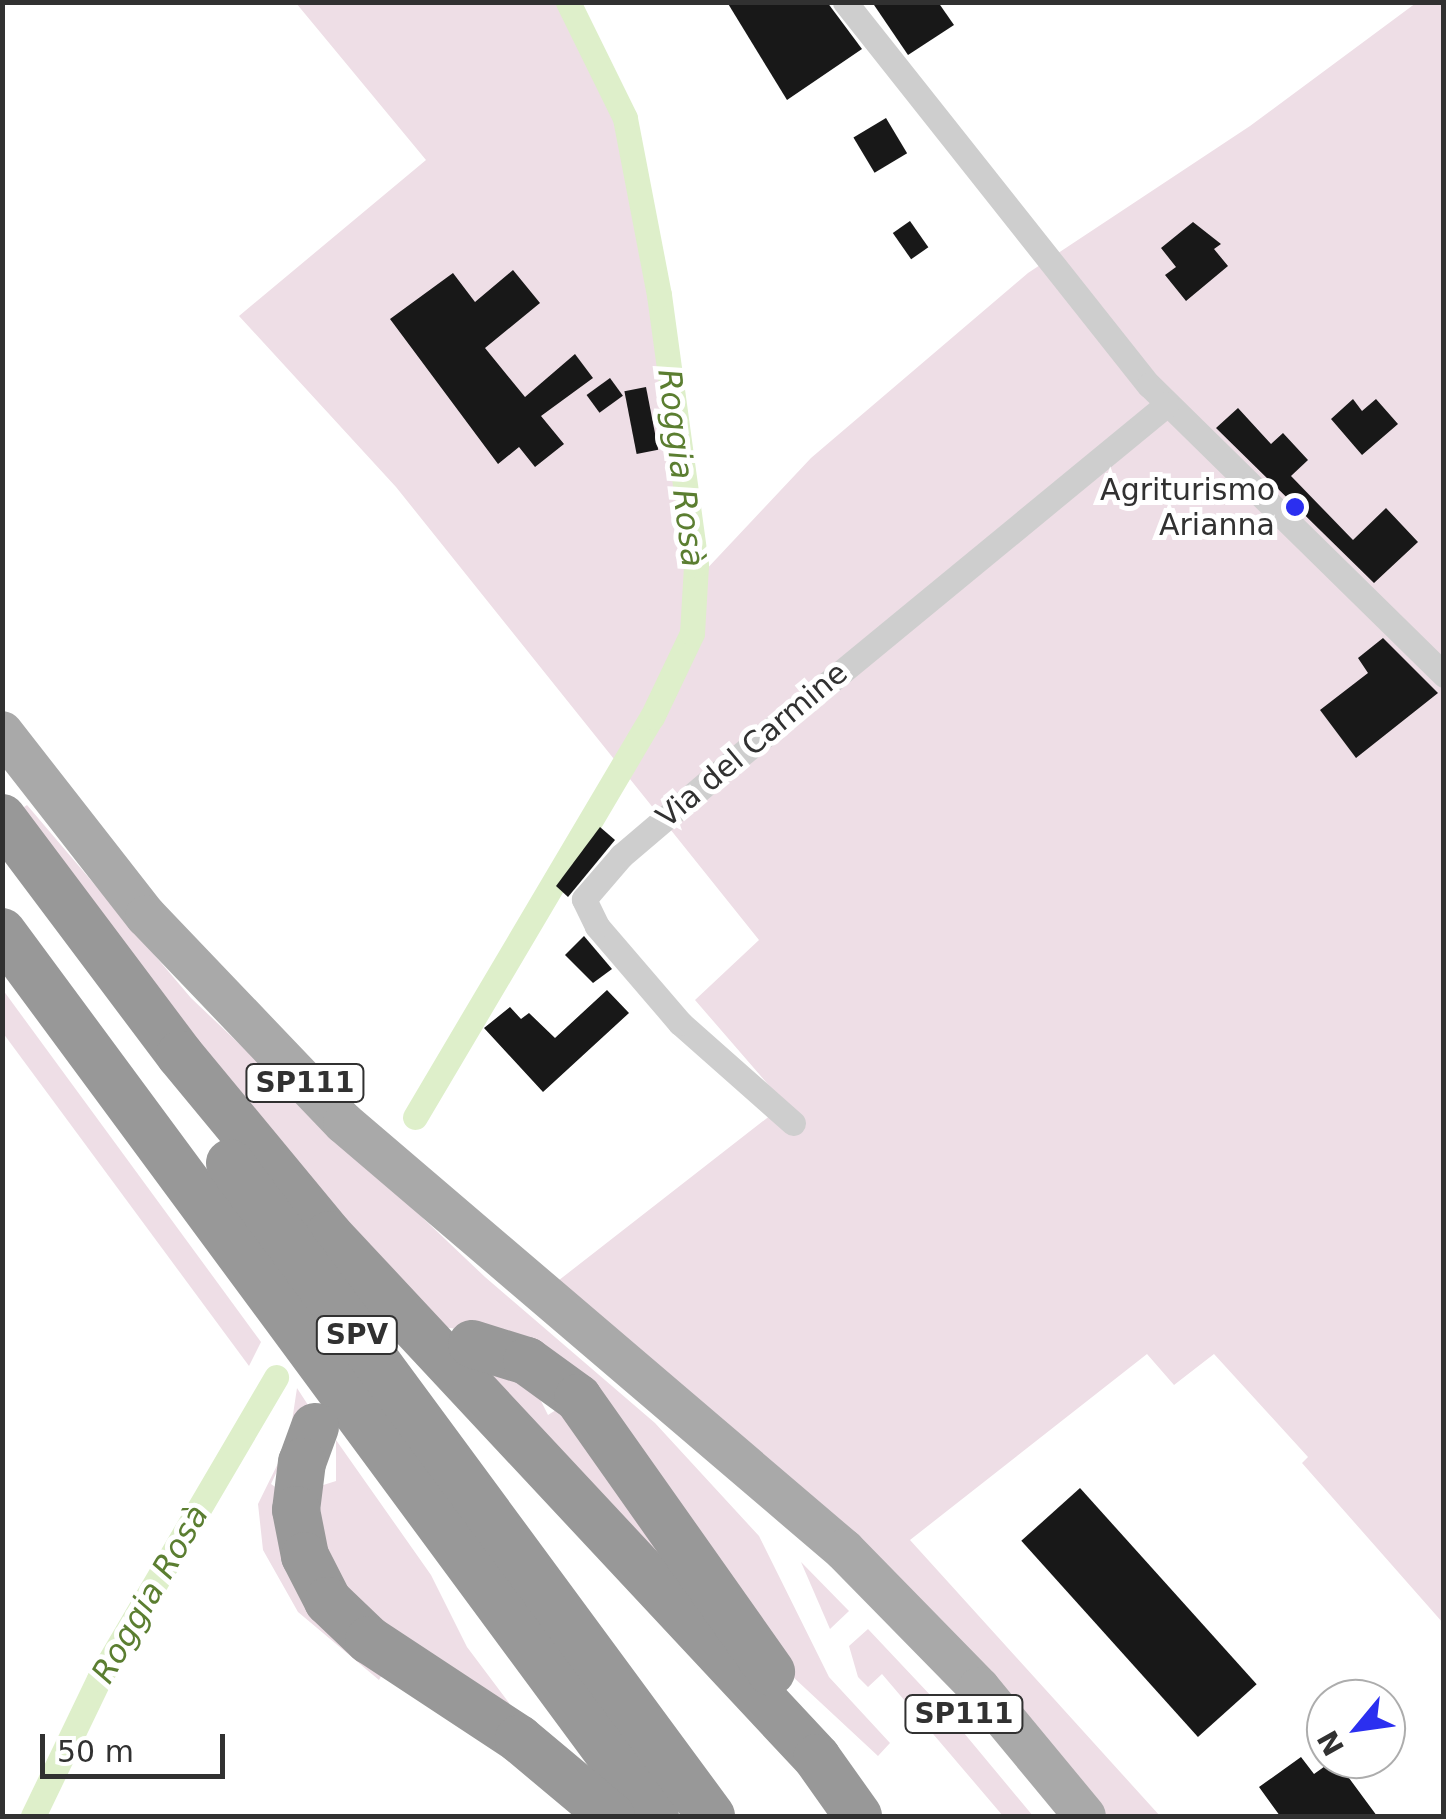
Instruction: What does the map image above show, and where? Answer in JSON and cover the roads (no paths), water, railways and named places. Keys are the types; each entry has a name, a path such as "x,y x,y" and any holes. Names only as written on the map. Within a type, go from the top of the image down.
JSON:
{"highway":[{"path":"2,818 180,1055 318,1221 817,1758 858,1816"},
{"name":"SPV","path":"2,854 711,1816"},
{"name":"SPV","path":"2,932 655,1816"},
{"path":"472,1344 544,1370 586,1408 788,1696 817,1758"},
{"path":"315,1428 302,1462 296,1510 305,1556 328,1600 369,1640 519,1738 610,1816"},
{"path":"771,1710 817,1816"}],"main road":[{"name":"SP111","path":"2,732 146,916 318,1097 676,1412 760,1475 886,1590 978,1688 1084,1816"},
{"name":"SP111","path":"676,1412 936,1682 1049,1816"}],"street":[{"path":"845,2 1167,404 1444,675"},
{"name":"Via del Carmine","path":"793,1123 680,1023 597,926 584,899 621,856 728,765 1167,404"}],"waterway":[{"name":"Roggia Rosà","path":"415,1117 652,717 692,633 696,565 659,295 625,118 568,2"},
{"name":"Roggia Rosà","path":"33,1816 99,1679 276,1377"}],"place":[{"name":"Agriturismo Arianna","path":"1295,507"}]}
